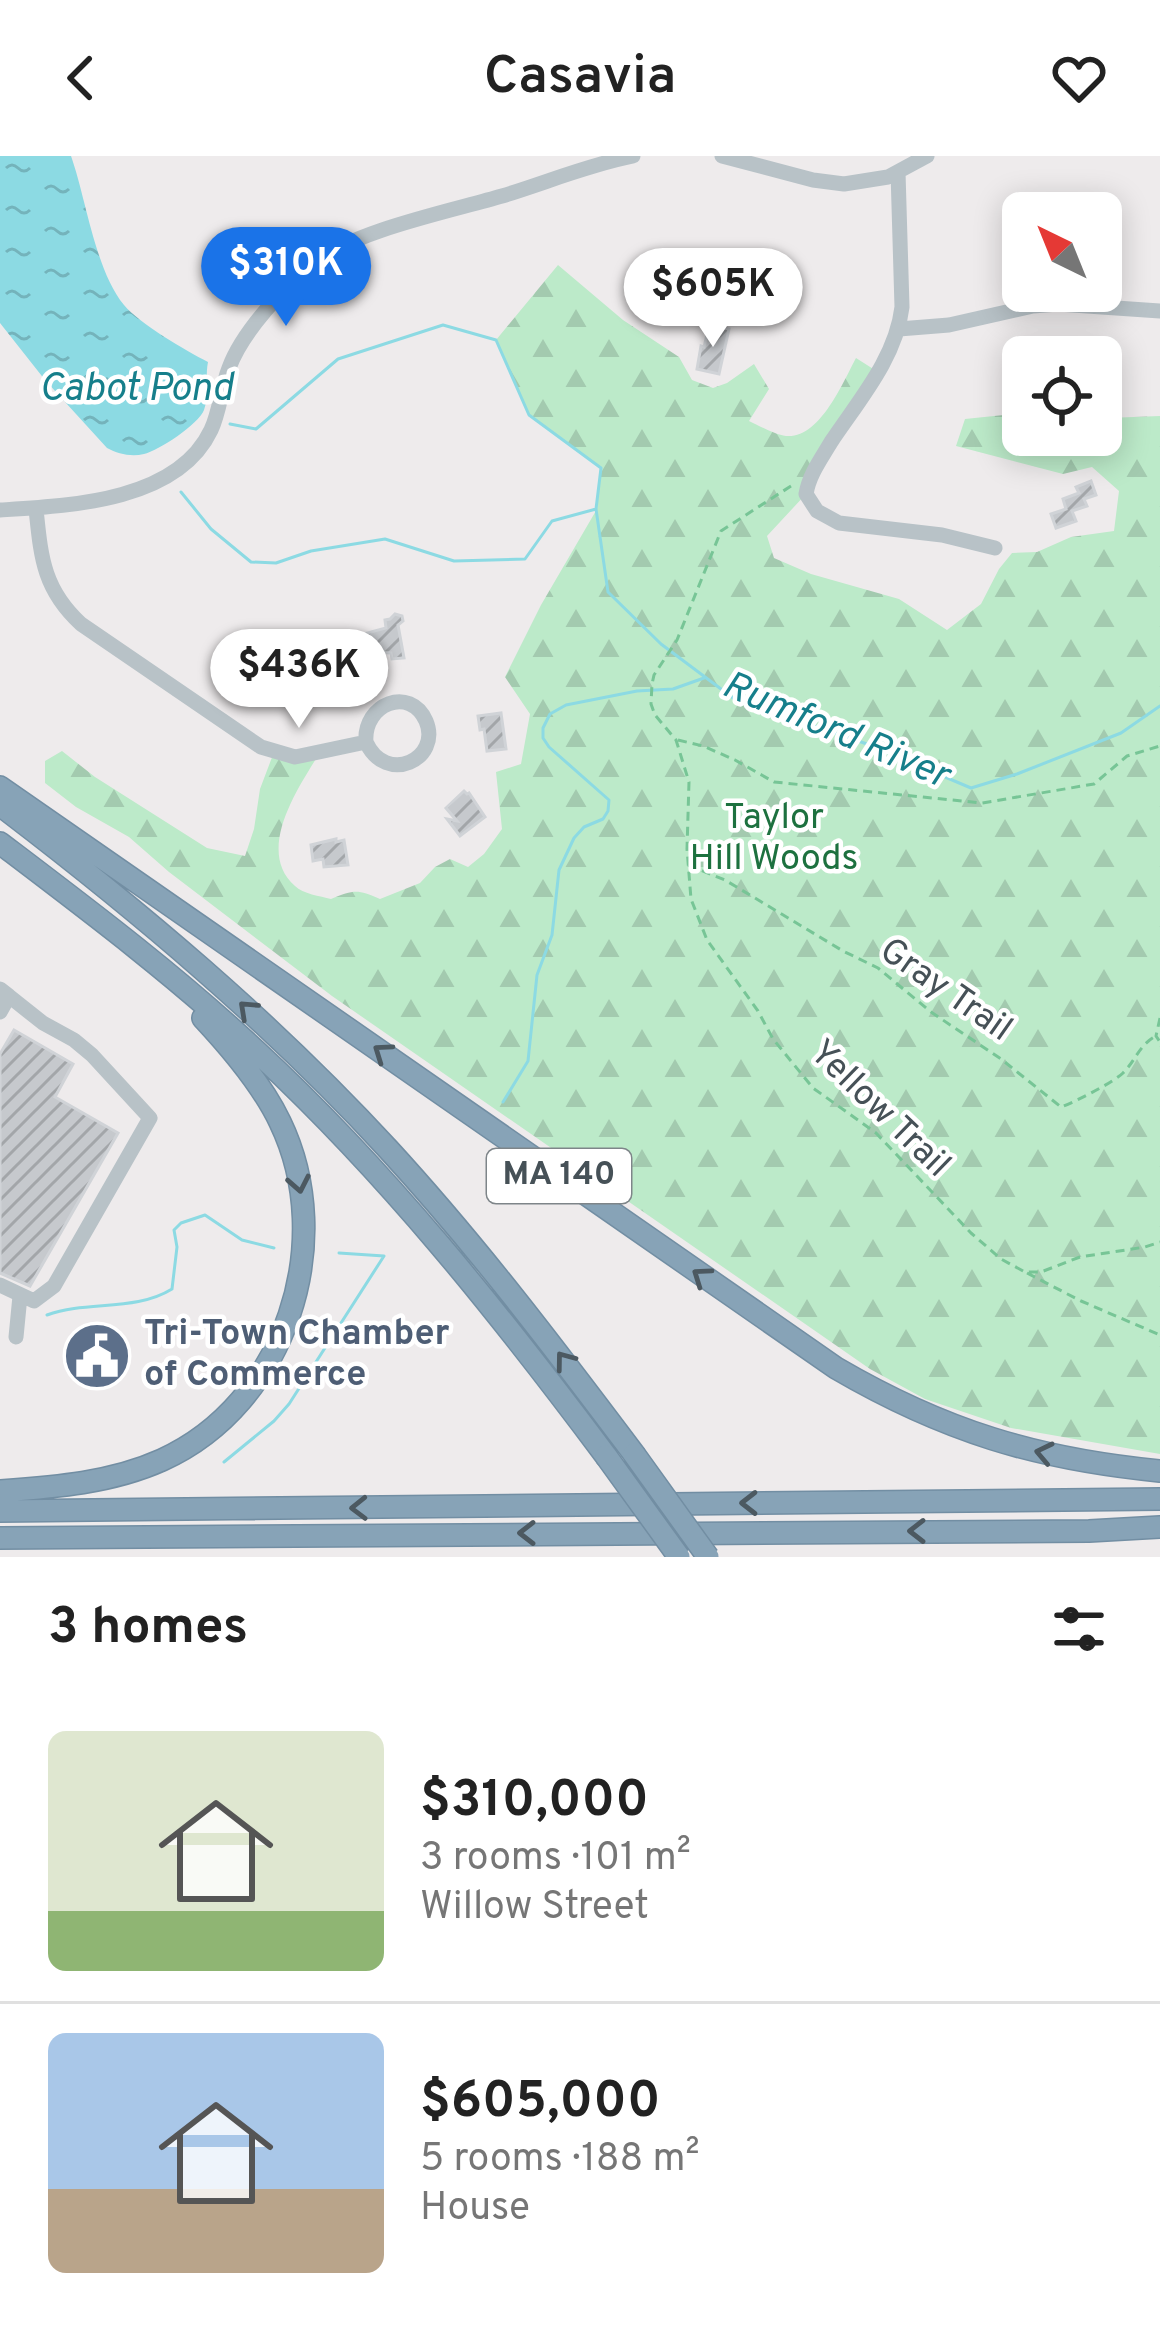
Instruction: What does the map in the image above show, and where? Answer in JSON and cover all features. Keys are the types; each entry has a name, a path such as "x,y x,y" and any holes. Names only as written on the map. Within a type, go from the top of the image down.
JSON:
{"highway":[{"name":"MA 140","path":"0,787 836,1368 912,1410 1010,1445 1068,1459 1160,1471"},
{"path":"0,805 222,986 386,1147 499,1276 708,1557"},
{"path":"0,843 255,1049 353,1148 500,1316 679,1557"},
{"path":"0,1491 110,1478 165,1459 198,1439 258,1377 279,1344 295,1300 303,1265 304,1217 298,1171 280,1123 260,1088 211,1027 140,952"},
{"path":"0,1511 1160,1499"},
{"path":"0,1538 1160,1527"}],"street":[{"path":"0,510 86,503 129,492 189,460 213,427 238,348 298,278 330,252 395,227 633,156"},
{"path":"722,156 844,184 888,177 927,156"},
{"path":"898,172 899,329 806,494 826,518 839,523 942,535 995,548"},
{"path":"899,329 950,325 1058,304 1160,311"},
{"path":"36,509 45,574 66,610 81,624 261,747 295,757 367,742"},
{"path":"390,703 414,707 426,722 426,747 407,764 382,762 367,742 370,718 390,703"},
{"path":"0,1285 34,1301 55,1286 150,1118 74,1040 3,999"},
{"path":"16,1337 20,1296"}],"path":[{"name":"Yellow Trail","path":"811,478 779,492 721,531 677,640 652,684 655,715 676,740 689,782 691,899 707,940 758,1010 773,1039 813,1088 875,1133 970,1233 1025,1272 1160,1334"},
{"path":"676,740 719,753 774,782 982,803 1094,784 1126,755 1160,746"},
{"name":"Gray Trail","path":"688,865 725,880 878,968 1060,1107 1121,1075 1146,1041 1158,1039"},
{"path":"1158,1039 1160,1018"},
{"path":"1025,1272 1160,1242"}],"green space":[{"name":"Taylor Hill Woods","path":"558,265 623,320 679,357 692,380 713,388 754,364 769,389 749,421 777,434 798,434 820,419 856,358 878,372 806,494 767,536 774,558 811,574 899,599 947,630 981,604 1012,553 1037,552 1071,537 1114,531 1119,491 1092,467 1063,474 956,446 965,419 1002,415 1002,456 1122,456 1122,417 1160,416 1160,1454 1011,1428 925,1399 870,1369 332,996 129,837 45,783 45,761 62,751 207,848 245,856 274,752 319,754 292,801 279,838 284,872 298,889 331,899 355,892 380,899 420,883 450,859 468,867 484,854 502,829 496,772 521,764 530,714 505,677 597,509 601,468 529,415 496,340"}],"water":[{"name":"Cabot Pond","path":"0,156 71,156 98,254 114,290 141,320 208,362 201,416 159,448 134,455 107,448 0,323"}],"building":[{"path":"261,229 279,249 262,264 256,258 248,265 229,245 238,237 245,244"},
{"path":"714,326 729,329 719,374 697,369 701,346"},
{"path":"1091,481 1096,495 1084,499 1087,506 1072,511 1076,521 1056,528 1051,514 1066,509 1063,499 1079,493 1076,487"},
{"path":"402,616 398,625 404,658 369,652 367,633 386,628 385,620"},
{"path":"501,713 506,749 487,751 478,716"},
{"path":"464,791 485,817 460,836 447,819 457,821 446,808"},
{"path":"344,840 348,865 324,867 323,859 313,861 311,845"},
{"path":"14,1030 73,1064 55,1097 118,1133 30,1286 0,1273 0,1054"}],"waterway":[{"name":"Rumford River","path":"230,424 256,429 338,359 443,325 496,340 529,415 601,468 596,509 608,592 661,644 733,698 867,744 971,788 1121,733 1160,706"},
{"name":"Rumford River","path":"181,492 211,529 251,562 276,563 311,551 385,539 454,561 525,559 552,521 596,509"},
{"path":"503,1102 528,1061 537,975 552,935 559,870 574,838 608,811 609,800 549,747 543,728 550,714 566,705 673,689 704,678"},
{"path":"47,1315 142,1301 172,1289 174,1230 205,1215 242,1240 274,1248"},
{"path":"224,1462 289,1404 384,1256 339,1253"}],"place":[{"name":"Tri-Town Chamber of Commerce","path":"97,1356"}]}
